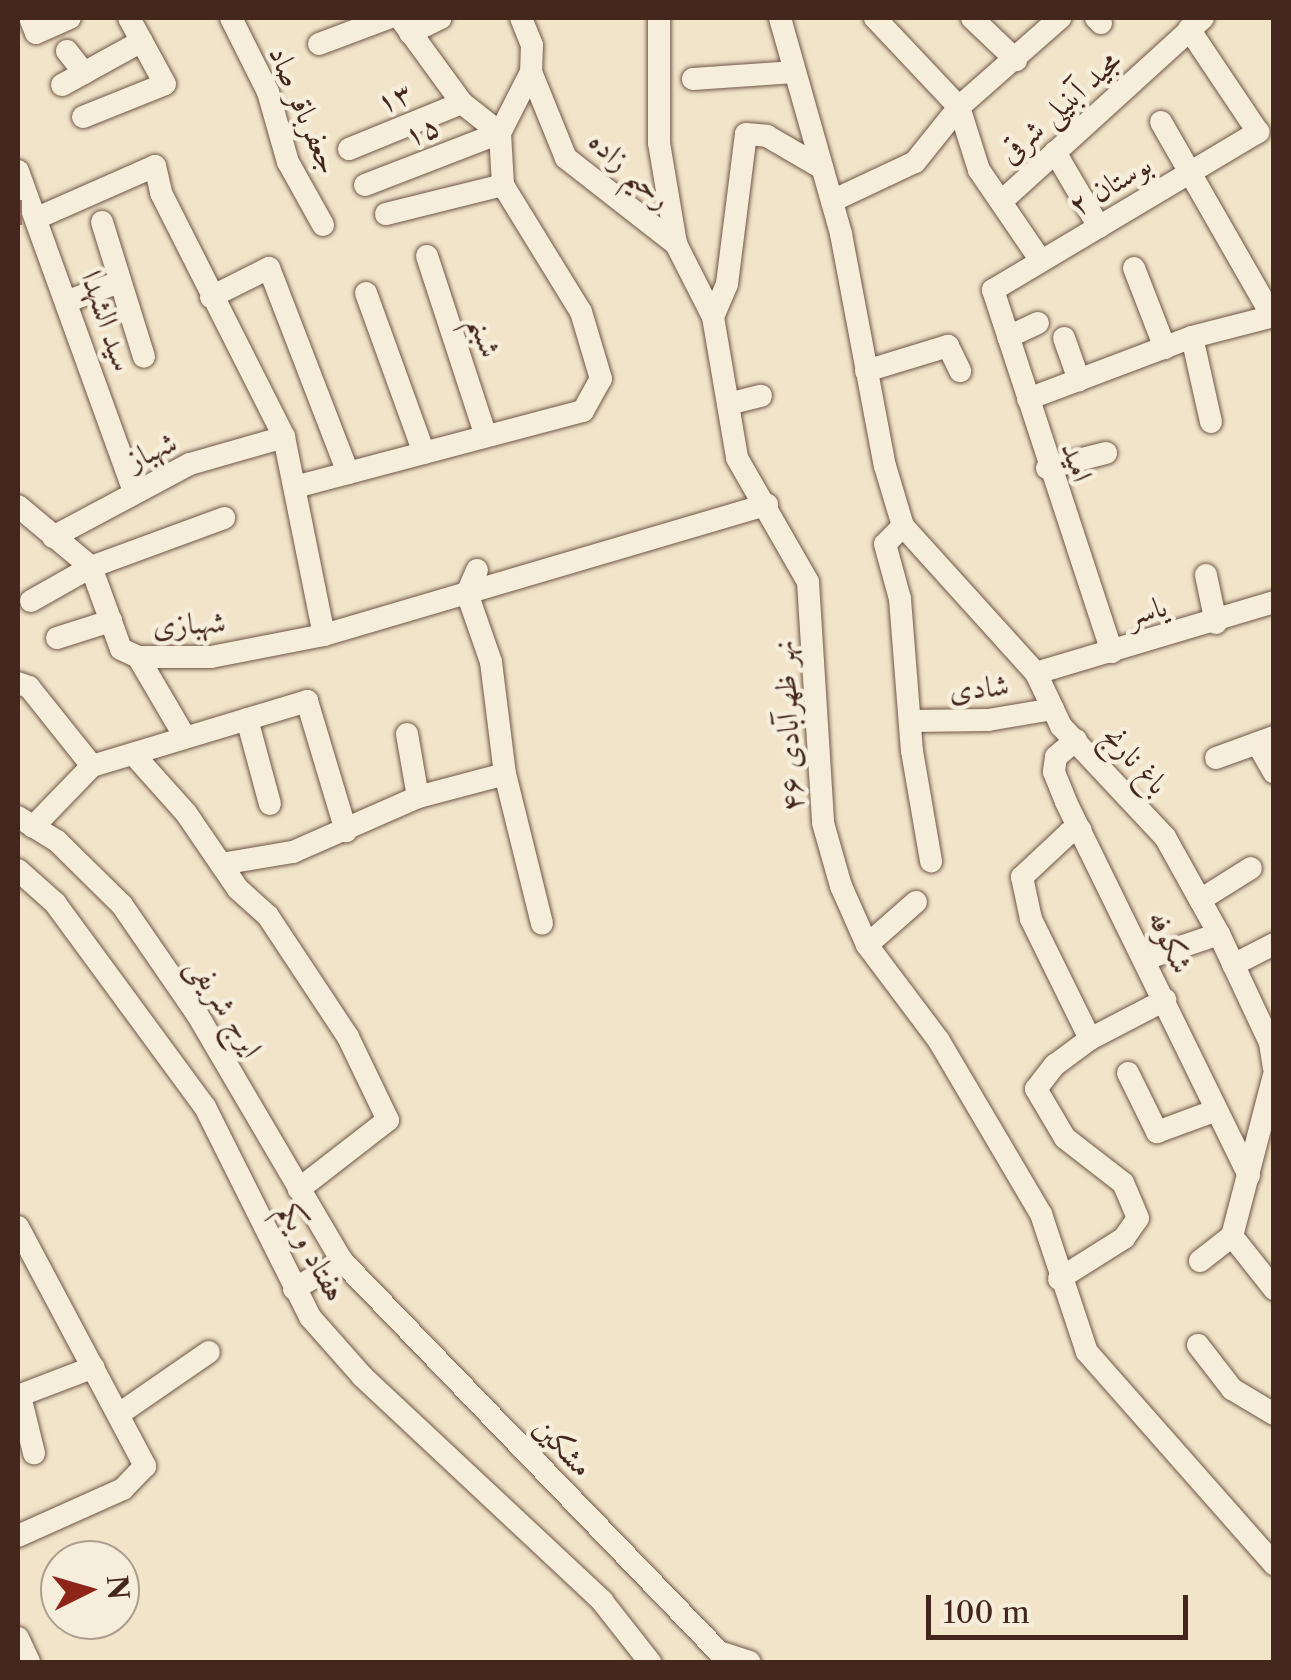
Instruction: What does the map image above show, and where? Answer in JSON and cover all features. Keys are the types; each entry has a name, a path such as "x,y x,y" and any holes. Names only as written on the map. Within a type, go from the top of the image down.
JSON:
{"street":[{"path":"30,18 36,33 70,18"},
{"path":"83,117 165,84 129,18"},
{"name":"جعفرباقر صاد","path":"231,18 268,92 288,162 324,225"},
{"path":"319,44 388,18"},
{"path":"440,18 405,25 462,103 500,132"},
{"name":"نهر ظهرآبادی ۴۶","path":"659,18 659,143 676,244 714,317 737,458 808,582 823,823 866,945 939,1041 1042,1214 1056,1250 1059,1279 1087,1352 1274,1564"},
{"name":"باغ نارنج","path":"780,18 832,201 866,372 903,526 1036,674 1053,709 1076,740 1165,837 1234,965 1270,1043 1274,1067"},
{"path":"875,18 959,108 979,170 1041,261"},
{"path":"972,18 1016,60"},
{"path":"832,201 915,162 959,108 1016,60 1055,19"},
{"name":"رحیم زاده","path":"529,20 531,72 566,158 676,244"},
{"name":"بوستان ۲","path":"993,290 1258,132 1196,23"},
{"name":"مجید آبنیلی شرقی","path":"1003,200 1196,23"},
{"path":"62,86 142,41"},
{"path":"67,51 84,73"},
{"path":"295,486 583,411 601,379 580,312 503,185 500,132 531,72"},
{"path":"693,79 795,72"},
{"name":"۱۳","path":"349,148 462,103"},
{"path":"1028,400 1192,338 1273,316 1194,170 1162,122"},
{"name":"۱۵","path":"365,185 500,132"},
{"path":"714,317 727,284 746,134 766,136 822,168"},
{"path":"1055,152 1098,227"},
{"path":"37,218 155,166 210,296 284,438 324,635"},
{"name":"سید الشهدا","path":"18,171 134,492"},
{"path":"386,214 503,185"},
{"path":"102,222 117,283 144,356"},
{"name":"شبنم","path":"428,256 486,436"},
{"path":"210,296 269,268 348,473"},
{"path":"1134,268 1164,348"},
{"path":"68,301 117,283"},
{"name":"امید","path":"993,290 1047,468 1112,652"},
{"path":"366,293 424,453"},
{"path":"1008,337 1038,323"},
{"path":"1064,338 1078,380"},
{"path":"1192,338 1211,422"},
{"path":"866,372 948,346 960,371"},
{"path":"728,404 761,396"},
{"name":"شهباز","path":"53,537 190,464 284,438"},
{"path":"1047,468 1106,453"},
{"name":"شهبازی","path":"91,567 121,648 138,657 211,657 324,635 767,505"},
{"path":"20,512 91,567"},
{"path":"31,601 91,567 224,518"},
{"name":"باغ نارنج","path":"903,526 885,544 900,599 910,722 931,861"},
{"path":"477,570 467,593 491,662 505,774 542,922"},
{"path":"1206,575 1216,623"},
{"name":"یاسر","path":"1036,674 1216,623 1274,602"},
{"path":"57,638 110,621"},
{"path":"138,657 185,737"},
{"path":"18,683 29,687 92,766"},
{"path":"25,822 92,766 307,701 346,831"},
{"name":"شادی","path":"910,722 988,720 1053,709"},
{"path":"247,719 270,804"},
{"path":"407,734 418,797"},
{"name":"شکوفه","path":"1076,740 1056,756 1054,772 1214,1111 1249,1176"},
{"path":"1216,758 1265,740 1274,772"},
{"path":"134,756 268,916 348,1038 388,1120 299,1190"},
{"path":"221,864 293,852 418,797 505,774"},
{"name":"ایرج شریفی","path":"25,822 122,905 197,1014 342,1261"},
{"path":"1081,830 1069,832 1022,877 1031,918 1090,1039"},
{"path":"1200,900 1251,868"},
{"name":"هفتاد و یکم","path":"18,870 56,903 205,1107 294,1289 363,1377 496,1495 602,1602 650,1662"},
{"path":"866,945 916,902"},
{"path":"1145,959 1219,934"},
{"path":"1234,965 1274,944"},
{"path":"1059,1279 1124,1238 1138,1218 1123,1183 1065,1138 1036,1089 1054,1064 1090,1039 1164,1000"},
{"path":"1128,1073 1156,1132 1214,1111"},
{"path":"1200,1261 1232,1236 1274,1075"},
{"path":"18,1227 146,1466 123,1489 18,1536"},
{"path":"1232,1236 1274,1290"},
{"path":"294,1289 342,1261"},
{"name":"مشکین","path":"342,1261 719,1652 749,1662"},
{"path":"1198,1345 1232,1388 1274,1414"},
{"path":"119,1414 209,1352"},
{"path":"34,1453 19,1396 94,1368"},
{"path":"18,1638 30,1662"}]}
